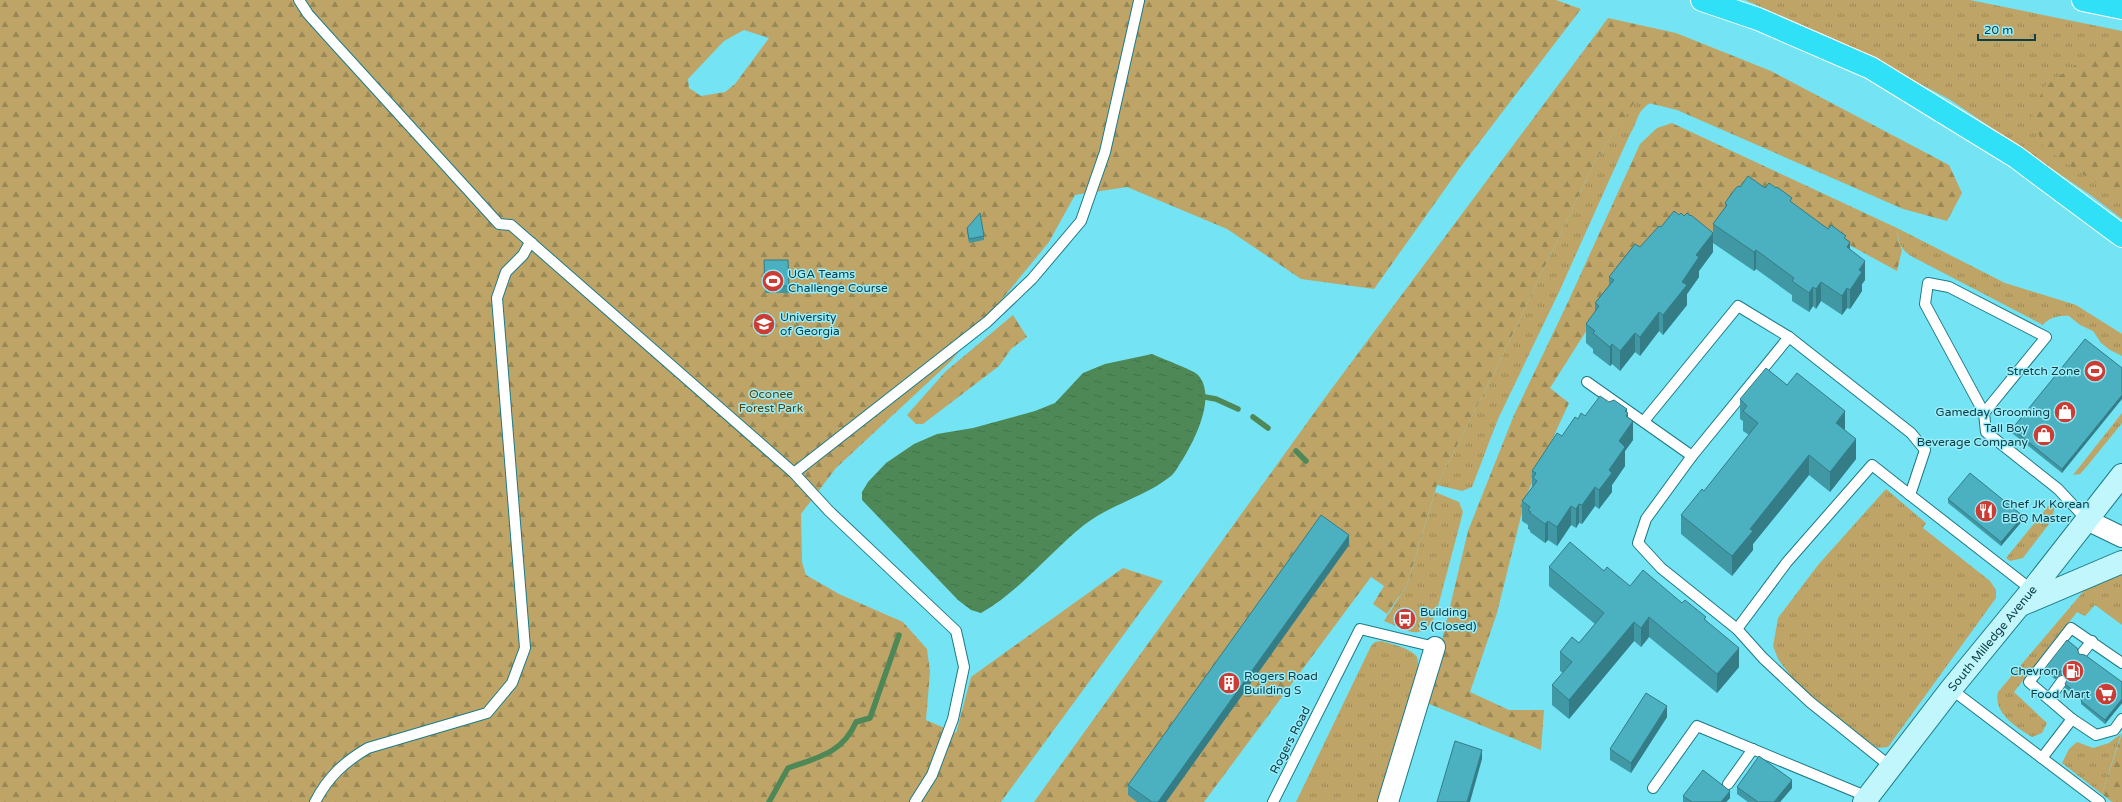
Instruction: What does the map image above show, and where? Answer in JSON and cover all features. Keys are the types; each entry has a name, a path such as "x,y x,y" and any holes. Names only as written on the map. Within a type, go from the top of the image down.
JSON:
{"highway":[{"path":"1702,0 1758,19 1871,68 2016,157 2122,236"},
{"path":"2083,0 2122,8"}],"main road":[{"name":"South Milledge Avenue","path":"1866,800 1951,689 2026,598 2122,475"},
{"path":"2026,598 2122,562"}],"street":[{"path":"2087,520 2122,537"},
{"path":"1388,802 1435,647"}],"lane":[{"path":"299,0 308,14 330,39 499,224 511,225 794,473 829,511 956,631 964,666 952,719 932,775 915,802"},
{"path":"794,473 987,322 1032,279 1081,221 1105,152 1139,1"},
{"path":"316,802 324,785 351,758 368,748 487,713 512,683 525,648 497,298 506,272 523,255 528,246 532,243"},
{"path":"1984,414 2046,337 1949,287 1928,283 1925,304 1984,414 1986,432 2058,489 2087,520"},
{"path":"1644,420 1738,306 1789,337 1911,432 1925,450 1910,495"},
{"path":"1789,337 1692,456 1646,519 1638,543 1661,568 1737,629 1763,658 1810,702 1891,767"},
{"path":"1587,382 1644,420 1692,456"},
{"path":"1737,629 1787,562 1872,465 1910,495 2026,598"},
{"path":"2122,663 2071,628 2029,682 2072,719 2096,735 2114,730 2122,719"},
{"name":"Rogers Road","path":"1273,802 1360,629 1435,647"},
{"path":"2083,652 2092,641"},
{"path":"2049,699 2062,681"},
{"path":"1951,689 2100,802"},
{"path":"2042,758 2072,719"},
{"path":"1654,788 1697,726 1753,749 1866,800"},
{"path":"1728,784 1753,749"}],"green space":[{"name":"Oconee Forest Park","path":"0,0 1556,0 1581,9 1462,165 1374,289 1301,279 1227,229 1127,187 1075,195 1049,242 951,361 836,468 801,514 802,562 806,575 839,594 903,622 927,649 930,672 926,720 956,733 971,677 1123,568 1163,581 1001,802 0,802","holes":["744,30 769,38 735,84 725,92 701,96 689,88 688,79 724,41"]},
{"path":"1745,0 1970,0 2122,31 2122,219 2092,196 1949,99 1832,38"},
{"path":"1608,18 1676,33 1771,71 1949,165 1962,193 1947,221 1903,209 1677,110 1636,100 1595,161 1498,365 1437,485 1407,585 1387,614 1373,604 1384,586 1371,577 1204,802 1034,802 1327,395"},
{"path":"2117,36 2122,38 2122,196 2111,193 2043,147 2032,114 2045,86"},
{"path":"1636,99 1650,103 1639,114 1559,292 1498,419 1472,487 1462,491 1437,485 1498,365 1595,161"},
{"path":"1672,123 1897,228 1898,239 1902,250 1897,271 1745,188 1707,239 1618,281 1550,388 1569,403 1526,496 1497,613 1470,692 1509,710 1544,710 1541,750 1427,703 1468,531 1514,415 1568,302 1640,144 1657,128"},
{"path":"1897,228 2005,283 2076,305 2122,334 2122,356 2110,350 2101,343 2093,331 2080,325 2069,316 2062,316 2048,320 2043,325 1911,256 1900,244"},
{"path":"1013,315 1027,337 1011,349 999,366 923,424 916,424 907,415 945,372"},
{"path":"2122,413 2122,423 2080,474 2073,475"},
{"path":"1886,489 1926,523 1923,528 1990,581 1996,590 1996,598 1888,747 1878,748 1848,728 1796,683 1778,659 1773,646 1778,618 1818,565"},
{"path":"1435,492 1459,502 1463,512 1436,614 1431,623 1420,632 1407,631 1384,621 1407,585"},
{"path":"2053,500 2055,505 2052,520 2023,558 2010,561 2006,558"},
{"path":"2122,568 2122,625 2095,605 2085,616 2077,612 2014,692 2047,723 2042,733 2032,737 2019,729 2002,713 1997,700 1998,692 2088,586"},
{"path":"1381,641 1410,651 1417,657 1418,666 1410,703 1380,802 1296,802 1371,646 1375,642"},
{"path":"2122,733 2122,802 2112,802 2102,794"},
{"path":"2121,734 2102,794 2062,763 2069,749 2077,742 2093,748 2109,743"}],"water":[{"path":"1152,354 1195,373 1198,375 1203,384 1205,406 1202,417 1193,440 1176,470 1171,476 1150,490 1105,511 1084,525 1022,582 995,604 981,613 971,610 958,600 862,500 862,492 868,482 886,463 914,444 937,434 973,428 1035,411 1055,403 1083,373 1105,364"}],"building":[{"path":"1748,176 1765,188 1769,183 1776,188 1777,187 1792,198 1790,201 1828,229 1831,225 1846,236 1844,238 1850,242 1847,247 1865,261 1859,270 1862,272 1850,290 1847,288 1842,296 1821,282 1816,289 1813,287 1809,293 1792,281 1794,278 1756,250 1754,252 1713,224 1727,205 1725,203 1735,189 1738,186 1740,187"},
{"path":"1674,211 1679,215 1681,213 1684,216 1687,213 1690,216 1691,215 1713,233 1696,255 1699,257 1682,282 1687,285 1663,315 1659,312 1640,337 1635,333 1620,351 1612,344 1610,347 1593,333 1595,331 1586,324 1599,306 1595,303 1614,280 1609,277 1635,244 1640,247 1659,226 1661,227"},
{"path":"980,213 984,236 969,239 967,228"},
{"path":"764,260 788,260 789,286 765,286"},
{"path":"2085,339 2122,368 2122,395 2062,469 2012,429"},
{"path":"1766,368 1787,385 1797,373 1845,411 1836,423 1856,439 1830,472 1809,455 1750,529 1753,531 1732,556 1681,515 1702,489 1704,491 1758,423 1743,411 1747,406 1740,399"},
{"path":"1600,396 1609,402 1614,400 1627,409 1625,411 1628,413 1626,416 1633,421 1619,441 1625,447 1609,470 1612,473 1599,490 1595,487 1582,505 1579,504 1576,509 1571,506 1557,527 1548,521 1545,524 1530,513 1531,512 1528,510 1530,507 1522,501 1537,481 1533,478 1536,473 1532,471 1557,433 1562,436 1575,417 1578,419 1581,413 1585,416"},
{"name":"Chef JK Korean BBQ Master","path":"1970,473 2023,516 2001,542 1948,499"},
{"name":"Rogers Road Building S","path":"1321,515 1349,535 1158,802 1152,802 1128,785"},
{"path":"1570,542 1604,571 1607,567 1630,586 1643,570 1682,603 1685,600 1706,617 1704,619 1739,648 1717,674 1649,617 1641,628 1634,622 1569,700 1552,685 1572,662 1560,652 1572,637 1579,643 1604,613 1549,567"},
{"path":"2067,640 2077,648 2079,654 2085,655 2122,682 2122,699 2105,720 2081,701 2083,698 2065,684 2068,678 2066,672 2060,671 2055,676 2045,668"},
{"path":"1646,693 1667,706 1631,763 1610,749"},
{"path":"1455,741 1482,750 1467,802 1437,802"},
{"path":"1759,756 1792,780 1774,802 1758,802 1737,787"},
{"path":"1703,770 1730,791 1721,802 1692,802 1683,796"}],"waterway":[{"path":"1205,397 1216,399 1238,409"},
{"path":"1253,417 1268,428"},
{"path":"1296,451 1306,461"},
{"path":"769,802 788,768 828,753 844,741 856,722 870,718 899,635"}],"place":[{"name":"UGA Teams Challenge Course","path":"773,281"},
{"name":"University of Georgia","path":"764,324"},
{"name":"Stretch Zone","path":"2095,371"},
{"name":"Gameday Grooming","path":"2065,412"},
{"name":"Tall Boy Beverage Company","path":"2044,435"},
{"name":"Chef JK Korean BBQ Master","path":"1986,511"},
{"name":"Building S (Closed)","path":"1405,619"},
{"name":"Chevron","path":"2073,671"},
{"name":"Rogers Road Building S","path":"1229,683"},
{"name":"Food Mart","path":"2106,694"}]}
